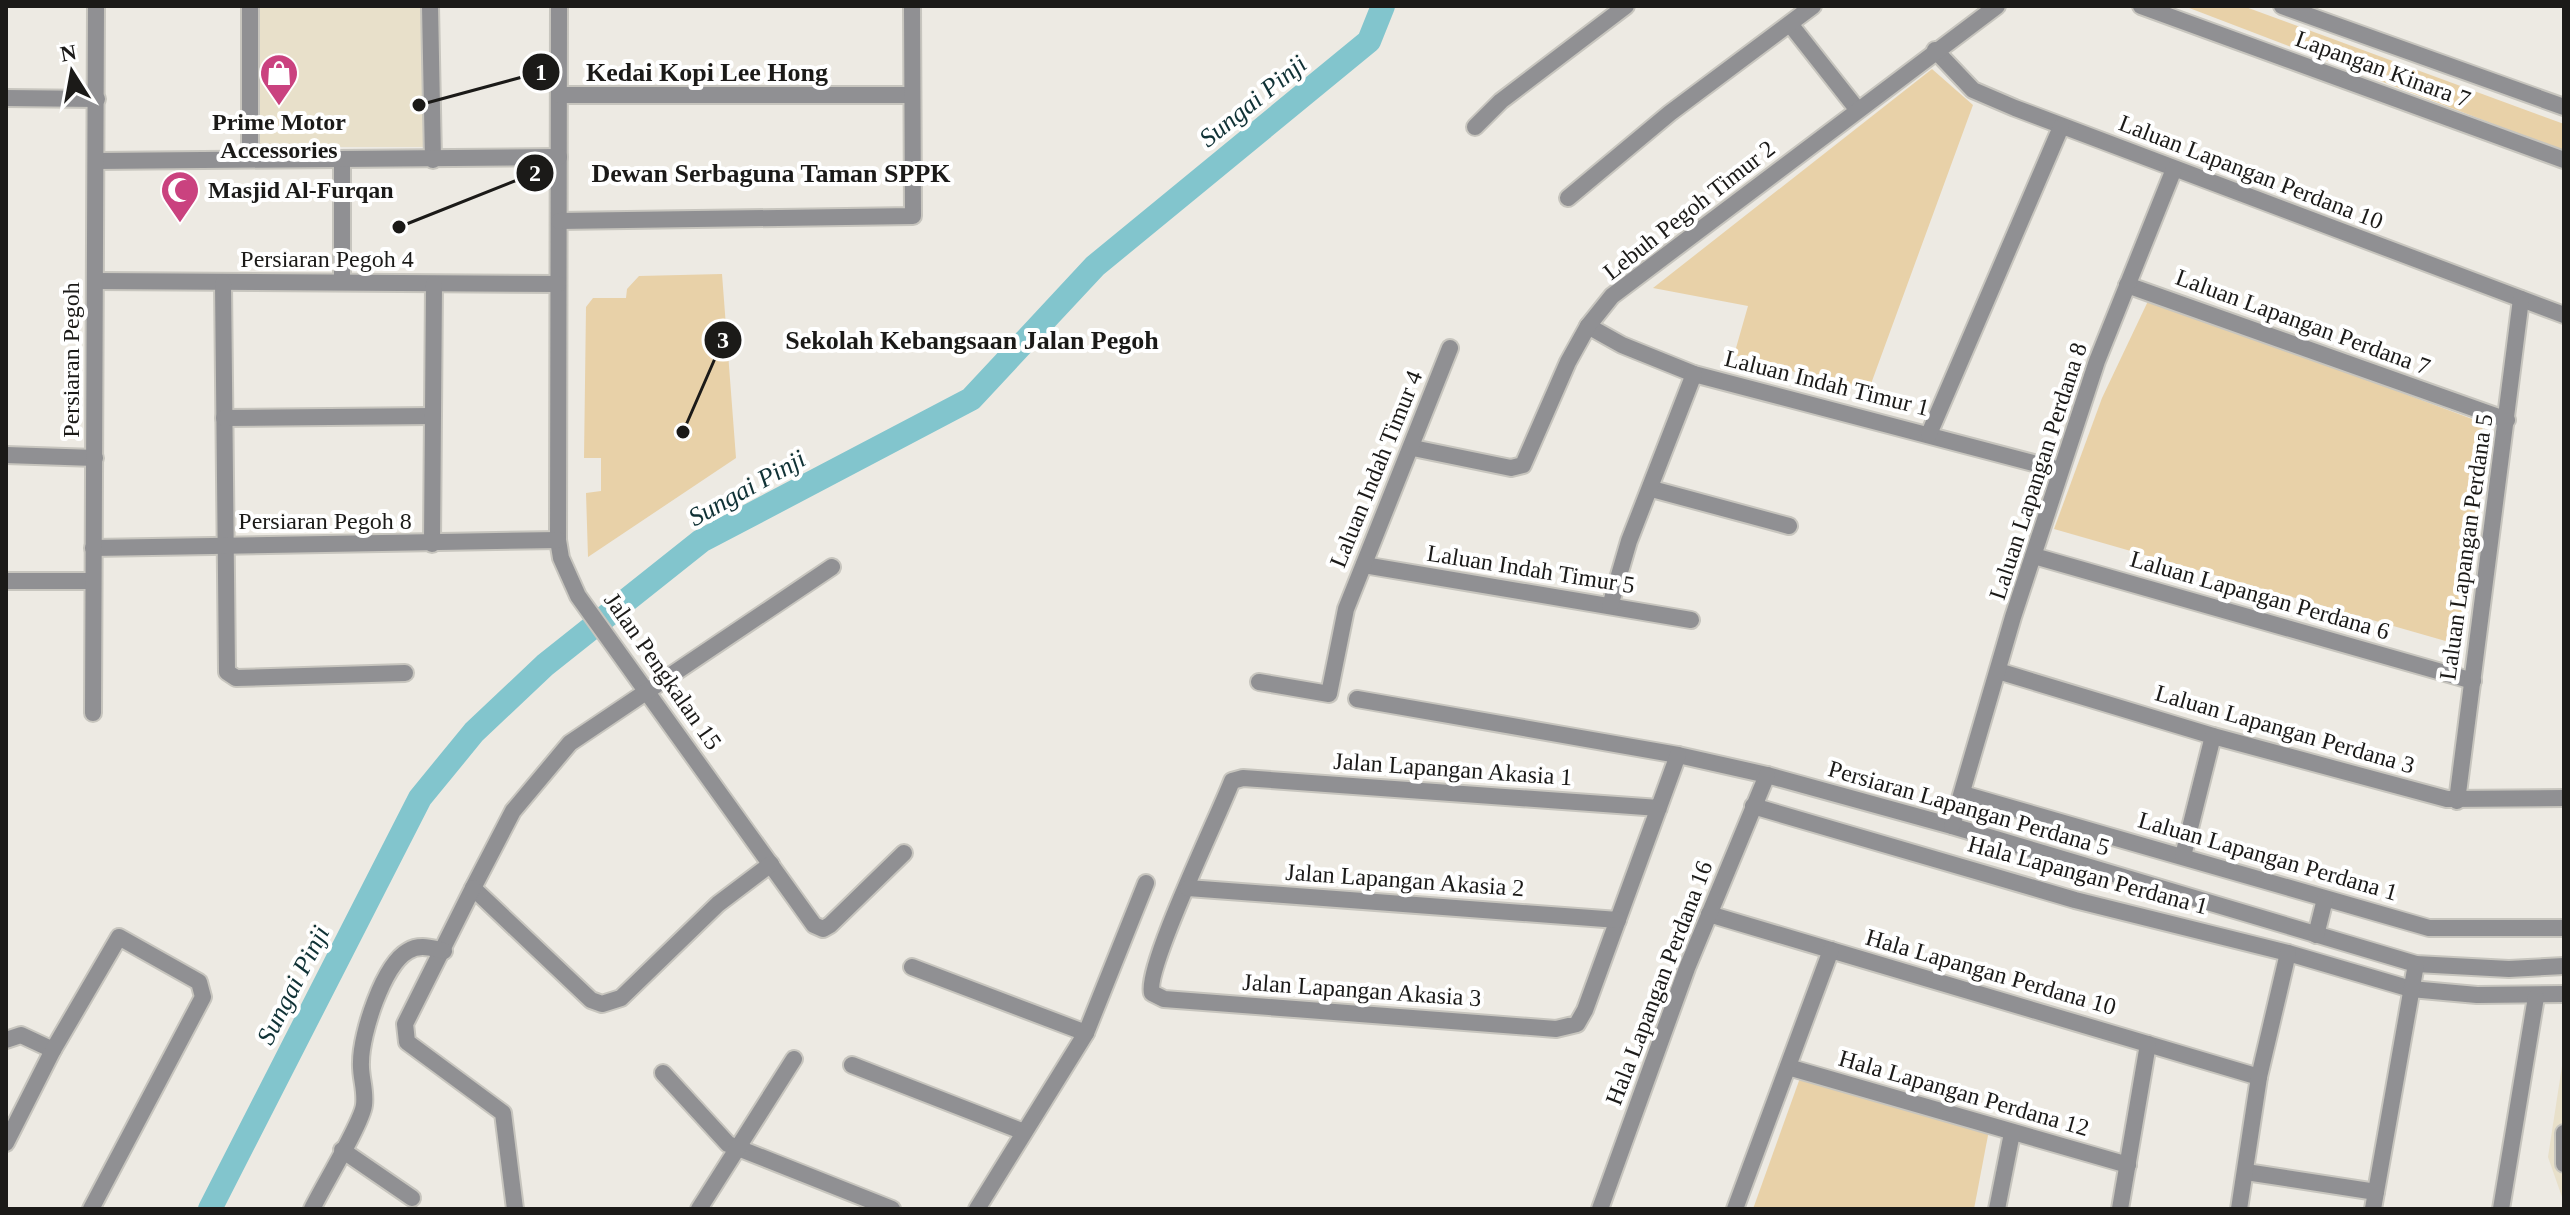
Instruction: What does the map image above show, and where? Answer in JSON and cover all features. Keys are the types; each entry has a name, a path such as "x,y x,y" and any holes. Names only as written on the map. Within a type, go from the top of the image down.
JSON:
{"street":[{"name":"Persiaran Pegoh","path":"93,713 96,6"},
{"path":"250,6 250,159"},
{"path":"430,6 433,160"},
{"name":"Jalan Pengkalan 15","path":"559,6 558,540 561,558 578,596 814,925 823,929 904,853"},
{"path":"559,221 913,216 912,6"},
{"path":"1475,127 1501,101 1626,6"},
{"path":"1568,198 1670,113 1813,6"},
{"name":"Lebuh Pegoh Timur 2","path":"1413,448 1511,468 1523,465 1568,362 1588,326 1612,296 1997,6"},
{"name":"Lapangan Kinara 7","path":"2141,6 2564,160"},
{"name":"Lapangan Kinara 7","path":"2282,6 2316,12 2564,107"},
{"path":"1790,24 1857,109"},
{"name":"Laluan Lapangan Perdana 10","path":"1935,50 1973,90 2061,127 2564,315"},
{"path":"559,95 912,95"},
{"path":"6,98 97,99"},
{"path":"1929,434 2061,127"},
{"path":"96,161 559,157"},
{"path":"342,160 342,281"},
{"name":"Laluan Lapangan Perdana 8","path":"1952,826 2060,470 2127,285 2174,169"},
{"name":"Persiaran Pegoh 4","path":"95,281 558,284"},
{"path":"223,283 229,675 405,673"},
{"path":"432,544 434,284"},
{"name":"Laluan Lapangan Perdana 7","path":"2127,285 2507,420"},
{"name":"Laluan Lapangan Perdana 5","path":"2457,801 2521,299"},
{"name":"Laluan Indah Timur 1","path":"1588,326 1622,345 1694,374 2060,470"},
{"name":"Laluan Indah Timur 4","path":"1259,682 1329,694 1346,609 1413,448 1450,348"},
{"path":"1610,606 1629,541 1652,489 1694,374"},
{"path":"224,418 431,416"},
{"path":"6,455 95,458"},
{"path":"1652,489 1789,526"},
{"name":"Persiaran Pegoh 8","path":"93,548 558,540"},
{"name":"Laluan Lapangan Perdana 6","path":"2034,556 2473,681"},
{"name":"Laluan Indah Timur 5","path":"1364,565 1691,620"},
{"path":"515,1209 503,1113 407,1042 405,1024 513,811 570,743 832,567"},
{"path":"6,581 93,581"},
{"name":"Laluan Lapangan Perdana 3","path":"1998,671 2213,736 2457,801 2564,798"},
{"name":"Persiaran Lapangan Perdana 5","path":"1357,699 1678,755 1767,775 1952,826 2416,964 2509,969 2564,966"},
{"path":"2183,856 2213,736"},
{"path":"1618,920 1678,755"},
{"name":"Hala Lapangan Perdana 16","path":"1600,1209 1709,914 1767,775"},
{"name":"Jalan Lapangan Akasia 1","path":"1188,888 1232,781 1243,778 1659,808"},
{"name":"Laluan Lapangan Perdana 1","path":"1963,794 2429,928 2564,928"},
{"name":"Hala Lapangan Perdana 1","path":"1753,806 2075,900 2288,953 2411,989 2536,997 2564,994"},
{"path":"473,888 591,1000 602,1004 621,998 718,904 771,864"},
{"path":"977,1209 1086,1033 1146,883"},
{"name":"Jalan Lapangan Akasia 2","path":"1188,888 1618,920"},
{"name":"Jalan Lapangan Akasia 3","path":"1188,888 1149,985 1152,993 1164,999 1556,1029 1577,1024 1585,1010 1618,920"},
{"path":"2316,935 2325,899"},
{"name":"Hala Lapangan Perdana 10","path":"1709,914 2259,1077"},
{"path":"6,1143 53,1050 119,937 199,982 203,997 91,1209"},
{"path":"312,1209 364,1106 360,1062 364,1031 373,1007 399,960 408,951 429,947 444,951"},
{"path":"1735,1209 1831,950"},
{"path":"2239,1209 2259,1077 2288,953"},
{"path":"2246,1172 2375,1201 2416,964"},
{"path":"912,967 1086,1033"},
{"path":"2501,1209 2536,997"},
{"path":"6,1040 21,1035 53,1050"},
{"path":"2120,1209 2148,1044"},
{"path":"699,1209 794,1059"},
{"path":"852,1065 1024,1132"},
{"name":"Hala Lapangan Perdana 12","path":"1788,1067 2128,1165"},
{"path":"663,1073 728,1144 892,1209"},
{"path":"1997,1209 2012,1133"},
{"path":"2564,1133 2564,1164"},
{"path":"342,1150 412,1198"}],"shaded area":[{"path":"257,6 424,6 427,147 255,147"},
{"path":"2184,6 2243,6 2564,124 2564,151"},
{"path":"1932,69 1973,105 1868,392 1734,355 1748,306 1653,288"},
{"path":"722,274 736,458 588,557 586,493 601,491 601,458 584,458 586,307 593,298 626,298 627,289 639,276"},
{"path":"2149,299 2483,423 2463,646 2054,529 2102,398"},
{"path":"2564,1053 2564,1196 2562,1197 2548,1157"},
{"path":"1800,1078 1989,1130 1974,1209 1753,1209"}],"waterway":[{"name":"Sungai Pinji","path":"210,1209 420,798 474,732 545,665 701,541 971,399 1095,266 1369,41 1383,6"}],"place":[{"name":"Kedai Kopi Lee Hong","path":"419,105"},
{"name":"Prime Motor Accessories","path":"279,107"},
{"name":"Masjid Al-Furqan","path":"180,224"},
{"name":"Dewan Serbaguna Taman SPPK","path":"399,227"},
{"name":"Sekolah Kebangsaan Jalan Pegoh","path":"683,432"}]}
